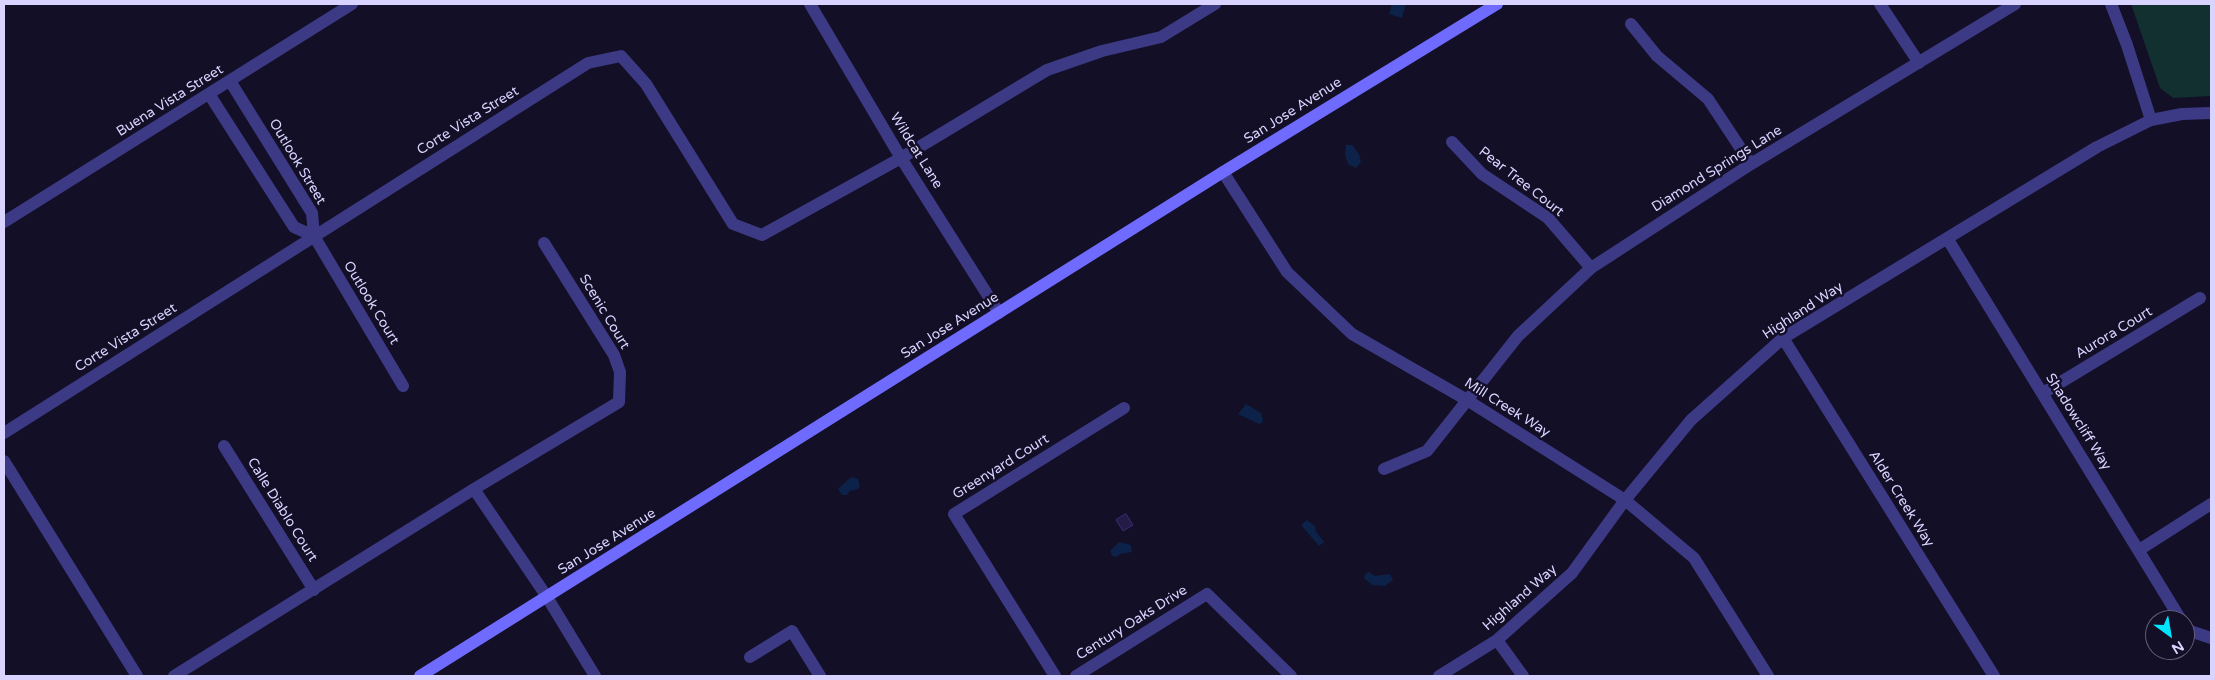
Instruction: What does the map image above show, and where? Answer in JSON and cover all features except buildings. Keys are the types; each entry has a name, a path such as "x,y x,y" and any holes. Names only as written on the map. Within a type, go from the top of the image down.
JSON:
{"street":[{"name":"Buena Vista Street","path":"4,222 352,4"},
{"name":"Wildcat Lane","path":"810,4 901,158 999,313"},
{"path":"901,158 1047,70 1102,51 1161,37 1215,4"},
{"name":"San Jose Avenue","path":"420,676 1223,172 1497,4"},
{"path":"1880,4 1918,63"},
{"name":"Diamond Springs Lane","path":"1384,470 1427,451 1518,336 1592,268 1751,164 2015,4"},
{"path":"2111,4 2127,45 2150,120"},
{"path":"1631,24 1657,56 1708,99 1751,164"},
{"name":"Corte Vista Street","path":"4,433 588,63 621,56 646,84 733,224 762,235 901,158"},
{"name":"Outlook Street","path":"230,81 312,213 314,236"},
{"path":"209,94 294,227 314,236"},
{"name":"Highland Way","path":"1440,676 1497,640 1572,573 1625,500 1691,420 1783,338 2097,147 2150,120 2182,114 2211,113"},
{"name":"Pear Tree Court","path":"1452,142 1482,174 1548,218 1592,268"},
{"name":"Mill Creek Way","path":"1223,172 1287,272 1352,334 1468,400 1625,500 1694,558 1768,676"},
{"name":"Outlook Court","path":"314,236 403,386"},
{"name":"Shadowcliff Way","path":"1948,238 2176,610"},
{"name":"Scenic Court","path":"474,489 619,402 620,372 614,355 544,243"},
{"name":"Aurora Court","path":"2043,393 2200,298"},
{"name":"Alder Creek Way","path":"1783,338 1994,676"},
{"name":"Greenyard Court","path":"1055,676 954,514 1124,408"},
{"name":"Calle Diablo Court","path":"224,446 314,590"},
{"path":"4,461 137,676"},
{"path":"174,676 474,489 547,597 594,676"},
{"path":"2139,550 2211,504"},
{"name":"Century Oaks Drive","path":"1076,676 1207,594 1291,676"},
{"path":"750,657 792,631 820,676"},
{"path":"2195,633 2211,638"},
{"path":"1497,640 1523,676"}],"green space":[{"path":"2131,4 2211,4 2211,96 2173,98 2160,88"}],"water":[{"path":"1392,4 1406,4 1402,18 1389,14"},
{"path":"1346,145 1352,145 1359,154 1361,162 1356,168 1348,164 1345,155"},
{"path":"1246,404 1261,413 1262,423 1259,424 1238,414"},
{"path":"851,477 858,479 860,486 858,489 850,491 847,495 842,495 838,489"},
{"path":"1307,520 1316,527 1315,530 1324,542 1319,546 1301,525"},
{"path":"1119,542 1131,545 1132,552 1120,554 1117,557 1112,556 1110,551"},
{"path":"1369,572 1375,576 1390,574 1393,580 1385,586 1372,585 1364,578 1366,573"}]}
